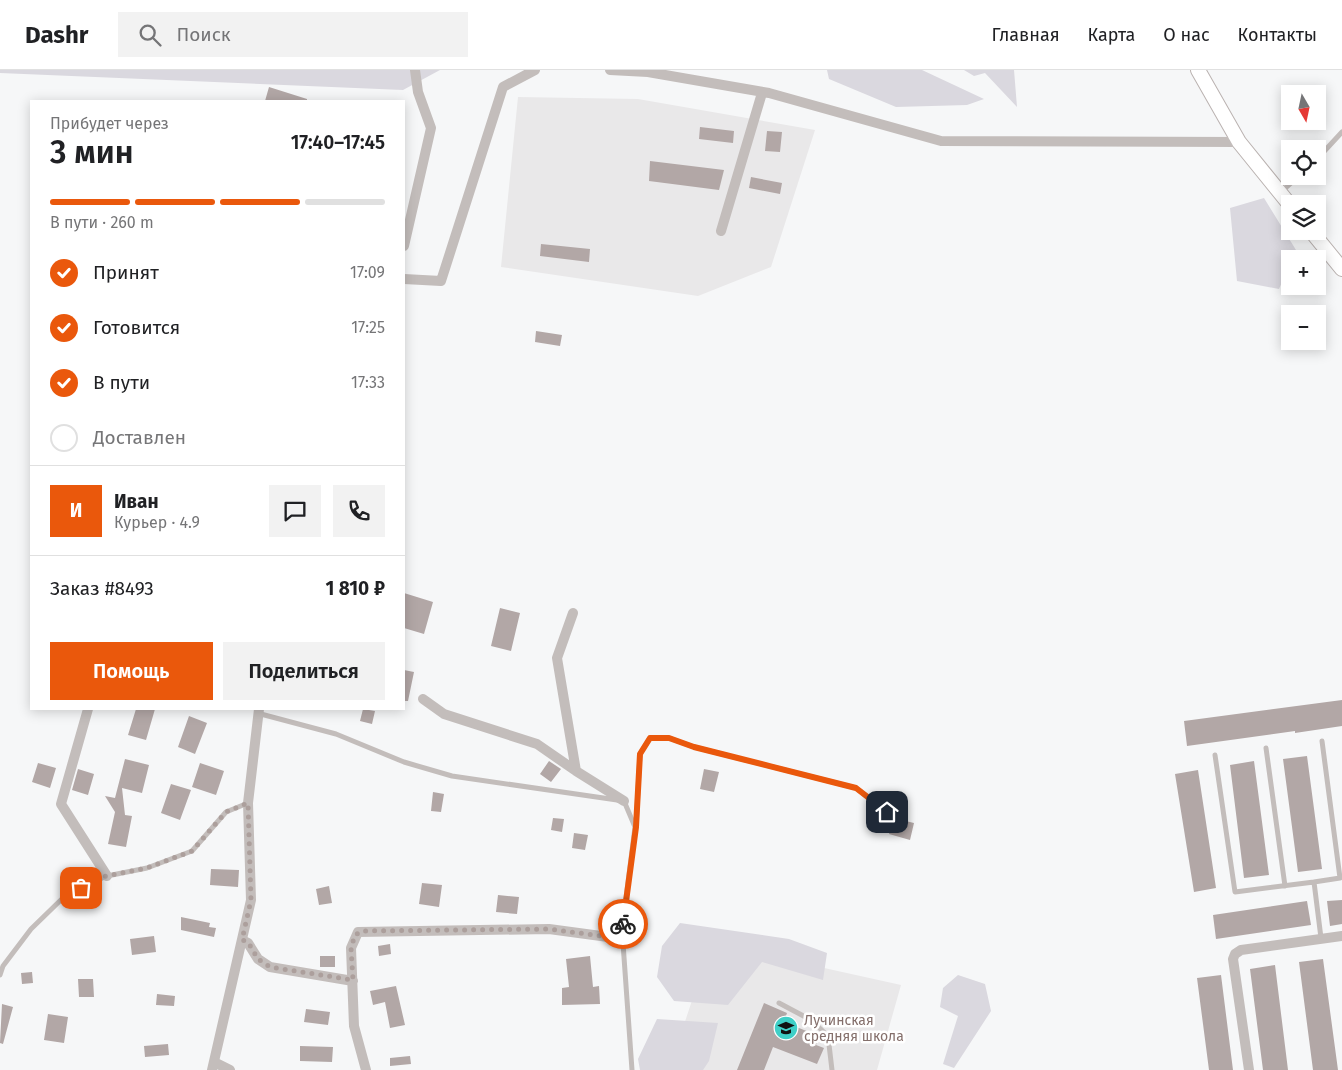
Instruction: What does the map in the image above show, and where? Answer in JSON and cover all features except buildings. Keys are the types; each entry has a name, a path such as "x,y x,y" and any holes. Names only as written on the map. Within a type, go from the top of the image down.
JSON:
{"street":[{"path":"405,242 431,128 418,92 415,70"},
{"path":"405,279 441,281 503,87 535,70"},
{"path":"610,70 647,71 762,93 941,141 1239,142"},
{"path":"1198,70 1239,142 1280,193"},
{"path":"721,231 762,93"},
{"path":"1318,240 1342,269"},
{"path":"573,613 558,658 576,771"},
{"path":"423,699 444,714 537,744 624,801"},
{"path":"88,710 61,804 106,876"},
{"path":"230,1070 213,1066 251,900 248,803 258,711"},
{"path":"365,1070 354,1026 351,948 355,935 362,931 549,929 623,939"},
{"path":"1249,1070 1233,959 1235,954 1241,950 1342,938"},
{"path":"242,940 248,942 258,959 270,967 353,980"}],"lane":[{"path":"1326,149 1342,132"},
{"path":"1280,193 1289,185"},
{"path":"258,711 336,734 404,762 452,776 624,801 636,827"},
{"path":"632,1070 623,939 636,827 640,754 650,738 669,738 694,747 856,788 887,812"},
{"path":"1215,754 1235,892 1285,886 1340,878 1322,741"},
{"path":"1266,748 1285,886"},
{"path":"0,975 3,966 31,929 68,893 106,876 147,868 192,851 226,812 248,803"},
{"path":"1314,882 1322,939"},
{"path":"779,1003 811,1020 828,1036 832,1070"}],"shaded area":[{"path":"0,70 440,70 403,90 0,73"},
{"path":"827,70 922,70 984,99 967,105 896,107 829,79"},
{"path":"964,70 1014,70 1017,107 985,73 974,76"},
{"path":"518,97 638,99 815,130 771,267 698,296 501,267"},
{"path":"1264,198 1281,226 1281,240 1290,240 1296,250 1281,250 1281,284 1279,289 1237,281 1230,208"},
{"path":"680,923 789,939 827,953 823,980 762,962 728,1005 674,1001 657,977 662,946"},
{"name":"Лучинская средняя школа","path":"711,943 901,985 877,1070 669,1070"},
{"path":"958,975 985,984 991,1011 954,1068 943,1064 958,1016 940,1007 943,988"},
{"path":"657,1019 718,1023 709,1061 703,1070 640,1070 638,1059"}],"way so far":[{"path":"81,888 106,876 147,868 192,851 226,812 248,803 251,900 242,940 248,942 258,959 270,967 353,980 351,948 355,935 362,931 549,929 623,939 623,924"}],"place":[{"name":"Лучинская средняя школа","path":"786,1028"}],"route":[{"path":"623,924 636,827 640,754 650,738 669,738 694,747 856,788 887,812"}]}
